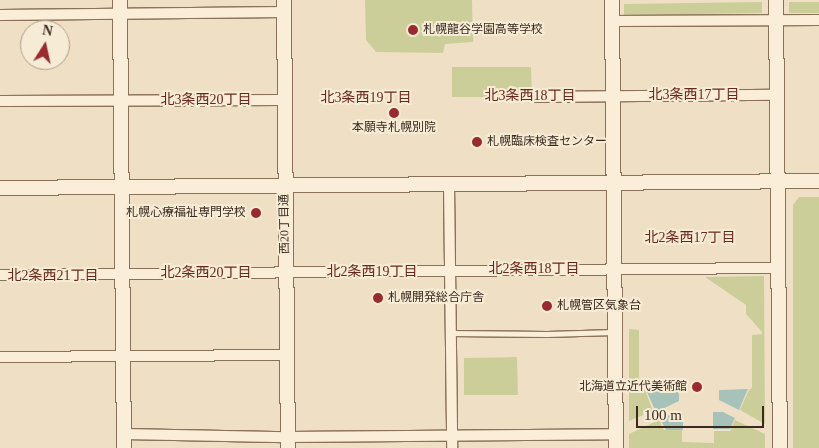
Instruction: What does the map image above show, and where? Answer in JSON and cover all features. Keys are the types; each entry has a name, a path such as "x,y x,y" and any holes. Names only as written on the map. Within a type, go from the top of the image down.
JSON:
{"street":[{"path":"612,0 616,448"},
{"path":"776,0 780,448"},
{"path":"0,15 120,7 284,6"},
{"name":"西20丁目通","path":"284,6 287,442"},
{"path":"120,7 124,441 287,442 452,435 616,434"},
{"path":"612,21 819,20"},
{"path":"532,97 777,94"},
{"path":"0,102 284,100"},
{"path":"0,188 819,181"},
{"path":"449,184 452,448"},
{"path":"0,275 778,268"},
{"path":"0,357 287,355"}],"lane":[{"path":"451,333 547,334 615,332"}],"green space":[{"path":"365,0 472,0 473,42 445,44 443,53 376,52 366,40"},
{"path":"762,2 762,13 624,15 624,4"},
{"path":"789,2 819,2 819,13 789,13"},
{"path":"452,67 531,67 532,97 452,97"},
{"path":"799,197 819,197 819,448 793,448 793,205"},
{"path":"764,276 765,424 740,410 749,390 752,388 752,335 762,334 762,332 746,314 746,305 705,277"},
{"path":"629,329 639,330 639,390 645,390 653,411 629,421"},
{"path":"517,357 518,395 464,395 464,358"},
{"path":"659,420 664,430 682,430 682,442 714,443 714,431 730,431 735,420 765,434 765,448 629,448 629,434"}],"water":[{"path":"748,389 739,410 719,400 719,390"},
{"path":"646,390 679,390 679,401 656,412"},
{"path":"713,412 723,412 735,418 730,429 713,429"},
{"path":"674,413 683,413 683,430 666,430 660,419"}],"place":[{"name":"札幌龍谷学園高等学校","path":"413,30"},
{"name":"本願寺札幌別院","path":"394,113"},
{"name":"札幌臨床検査センター","path":"477,142"},
{"name":"札幌心療福祉専門学校","path":"256,213"},
{"name":"札幌開発総合庁舎","path":"378,298"},
{"name":"札幌管区気象台","path":"547,306"},
{"name":"北海道立近代美術館","path":"697,387"}],"district":[{"name":"北3条西17丁目","path":"694,95"},
{"name":"北3条西18丁目","path":"530,96"},
{"name":"北3条西19丁目","path":"366,98"},
{"name":"北3条西20丁目","path":"206,100"},
{"name":"北2条西17丁目","path":"690,238"},
{"name":"北2条西18丁目","path":"534,269"},
{"name":"北2条西19丁目","path":"372,272"},
{"name":"北2条西20丁目","path":"206,273"},
{"name":"北2条西21丁目","path":"53,276"}]}
